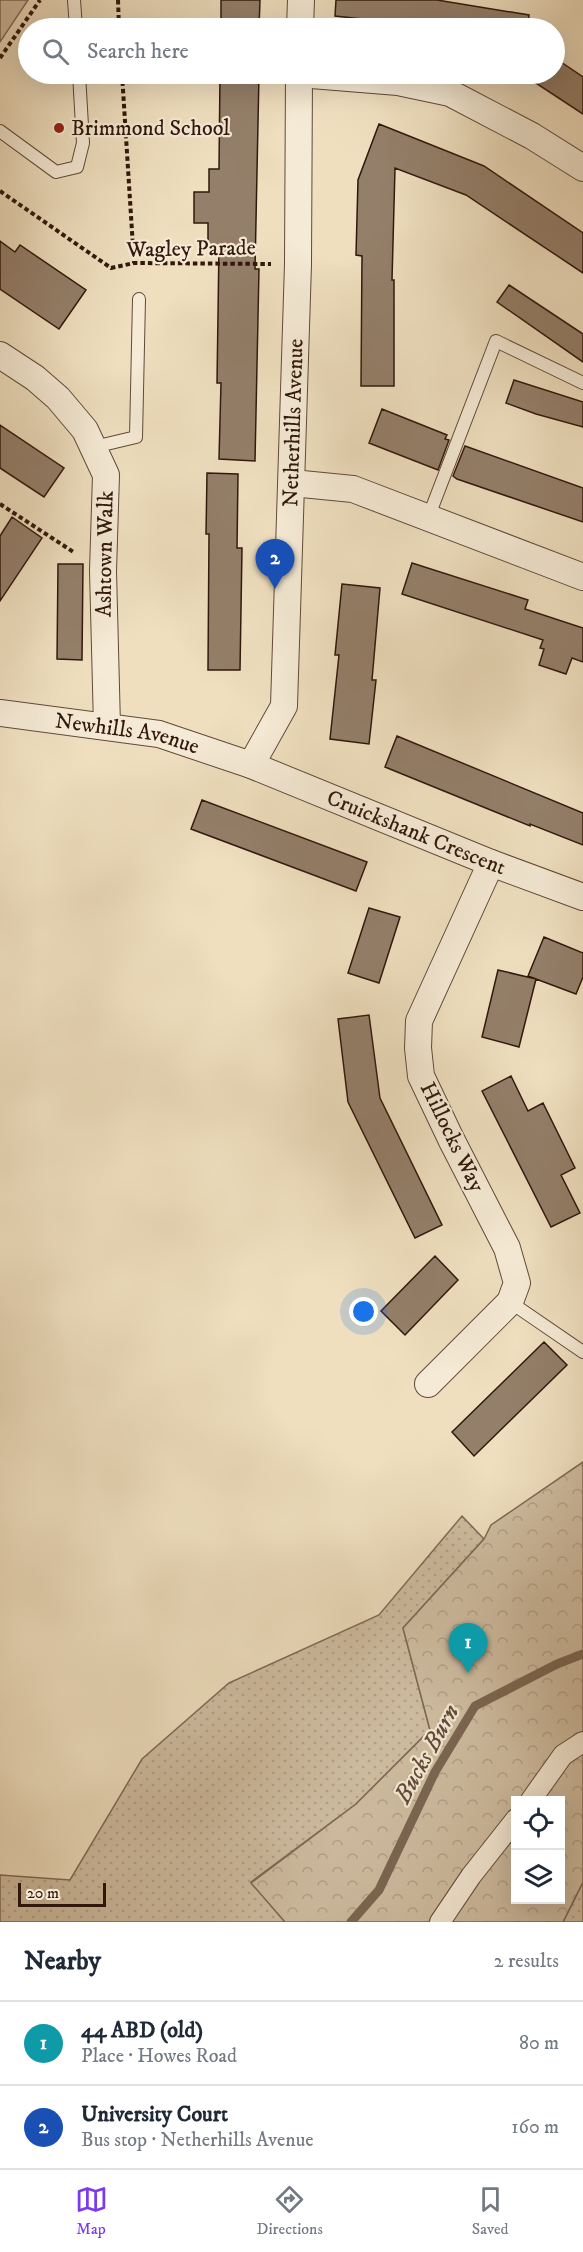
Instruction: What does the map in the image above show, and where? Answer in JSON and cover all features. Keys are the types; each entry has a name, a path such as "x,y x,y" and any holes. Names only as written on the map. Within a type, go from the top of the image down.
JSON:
{"street":[{"path":"300,18 301,0"},
{"name":"Netherhills Avenue","path":"251,765 284,706 298,264 299,84"},
{"path":"407,84 450,93 532,136 583,168"},
{"name":"Ashtown Walk","path":"0,355 35,378 58,398 85,430 106,475 103,571 106,726"},
{"path":"292,483 353,489 583,577"},
{"name":"Newhills Avenue","path":"0,713 159,734 251,765"},
{"name":"Cruickshank Crescent","path":"251,765 492,863 583,897"},
{"name":"Hillocks Way","path":"492,863 419,1021 418,1048 422,1076 451,1139 507,1248 517,1283 510,1302"},
{"path":"428,1384 510,1302"},
{"path":"534,1796 562,1755 583,1742"},
{"path":"440,1922 471,1876 511,1826"}],"lane":[{"path":"74,0 75,18"},
{"path":"0,131 56,172 77,167 83,143 80,84"},
{"path":"94,447 136,437 139,299"},
{"path":"428,518 496,341 583,383"},
{"path":"510,1302 583,1352"}],"path":[{"path":"28,18 40,0"},
{"path":"118,0 119,18"},
{"path":"0,58 18,32"},
{"path":"123,84 134,263"},
{"name":"Wagley Parade","path":"0,191 111,268 134,263 298,264"},
{"path":"0,504 103,571"}],"green space":[{"path":"0,0 28,0 0,42"},
{"path":"583,1462 583,1882 563,1922 285,1922 251,1883 356,1804 430,1730 403,1628 484,1539 491,1525"},
{"path":"462,1516 484,1539 403,1628 430,1730 356,1804 251,1882 285,1922 0,1922 0,1875 70,1880 142,1759 229,1683 379,1615"},
{"path":"583,1882 583,1922 563,1922"}],"building":[{"path":"221,0 260,0 259,18 221,18"},
{"path":"336,0 437,0 529,15 529,18 353,18 335,16"},
{"path":"565,65 583,77 583,114 537,84 565,84"},
{"path":"220,84 259,84 255,269 259,269 255,461 219,459 221,383 217,383 219,246 208,246 208,223 194,223 194,192 209,192 209,169 219,169"},
{"path":"379,124 484,166 583,233 583,273 466,195 395,168 392,280 394,280 394,386 361,386 362,256 356,255 358,180"},
{"path":"0,241 15,252 20,245 86,290 59,329 0,289"},
{"path":"509,285 583,334 583,362 497,302"},
{"path":"514,380 583,402 583,427 506,403"},
{"path":"382,409 447,435 445,439 449,440 438,470 369,443"},
{"path":"0,425 64,468 44,497 0,468"},
{"path":"465,446 583,488 583,522 457,479 453,476"},
{"path":"207,473 238,474 237,548 242,548 240,670 208,670"},
{"path":"12,517 42,538 0,601 0,536"},
{"path":"412,563 528,600 525,609 583,628 583,662 572,658 566,674 539,665 544,649 540,648 543,640 402,594"},
{"path":"58,564 83,564 82,660 57,659"},
{"path":"342,584 380,588 372,680 376,680 369,744 330,739 339,655 335,655"},
{"path":"397,736 583,813 583,845 385,767"},
{"path":"202,800 367,862 356,891 191,829"},
{"path":"369,908 400,917 379,983 348,973"},
{"path":"544,937 583,953 583,977 576,994 528,976"},
{"path":"498,970 536,979 519,1047 482,1037"},
{"path":"369,1015 380,1098 442,1225 415,1238 348,1102 338,1019"},
{"path":"511,1076 528,1111 543,1103 575,1168 561,1175 580,1213 551,1227 482,1091"},
{"path":"435,1256 458,1280 405,1335 381,1311"},
{"path":"544,1342 567,1365 474,1456 452,1432"}],"waterway":[{"name":"Bucks Burn","path":"351,1922 379,1890 435,1772 475,1706 557,1664 583,1654"}],"place":[{"name":"Brimmond School","path":"59,128"},
{"name":"University Court","path":"275,589"},
{"name":"44 ABD (old)","path":"468,1673"}]}
